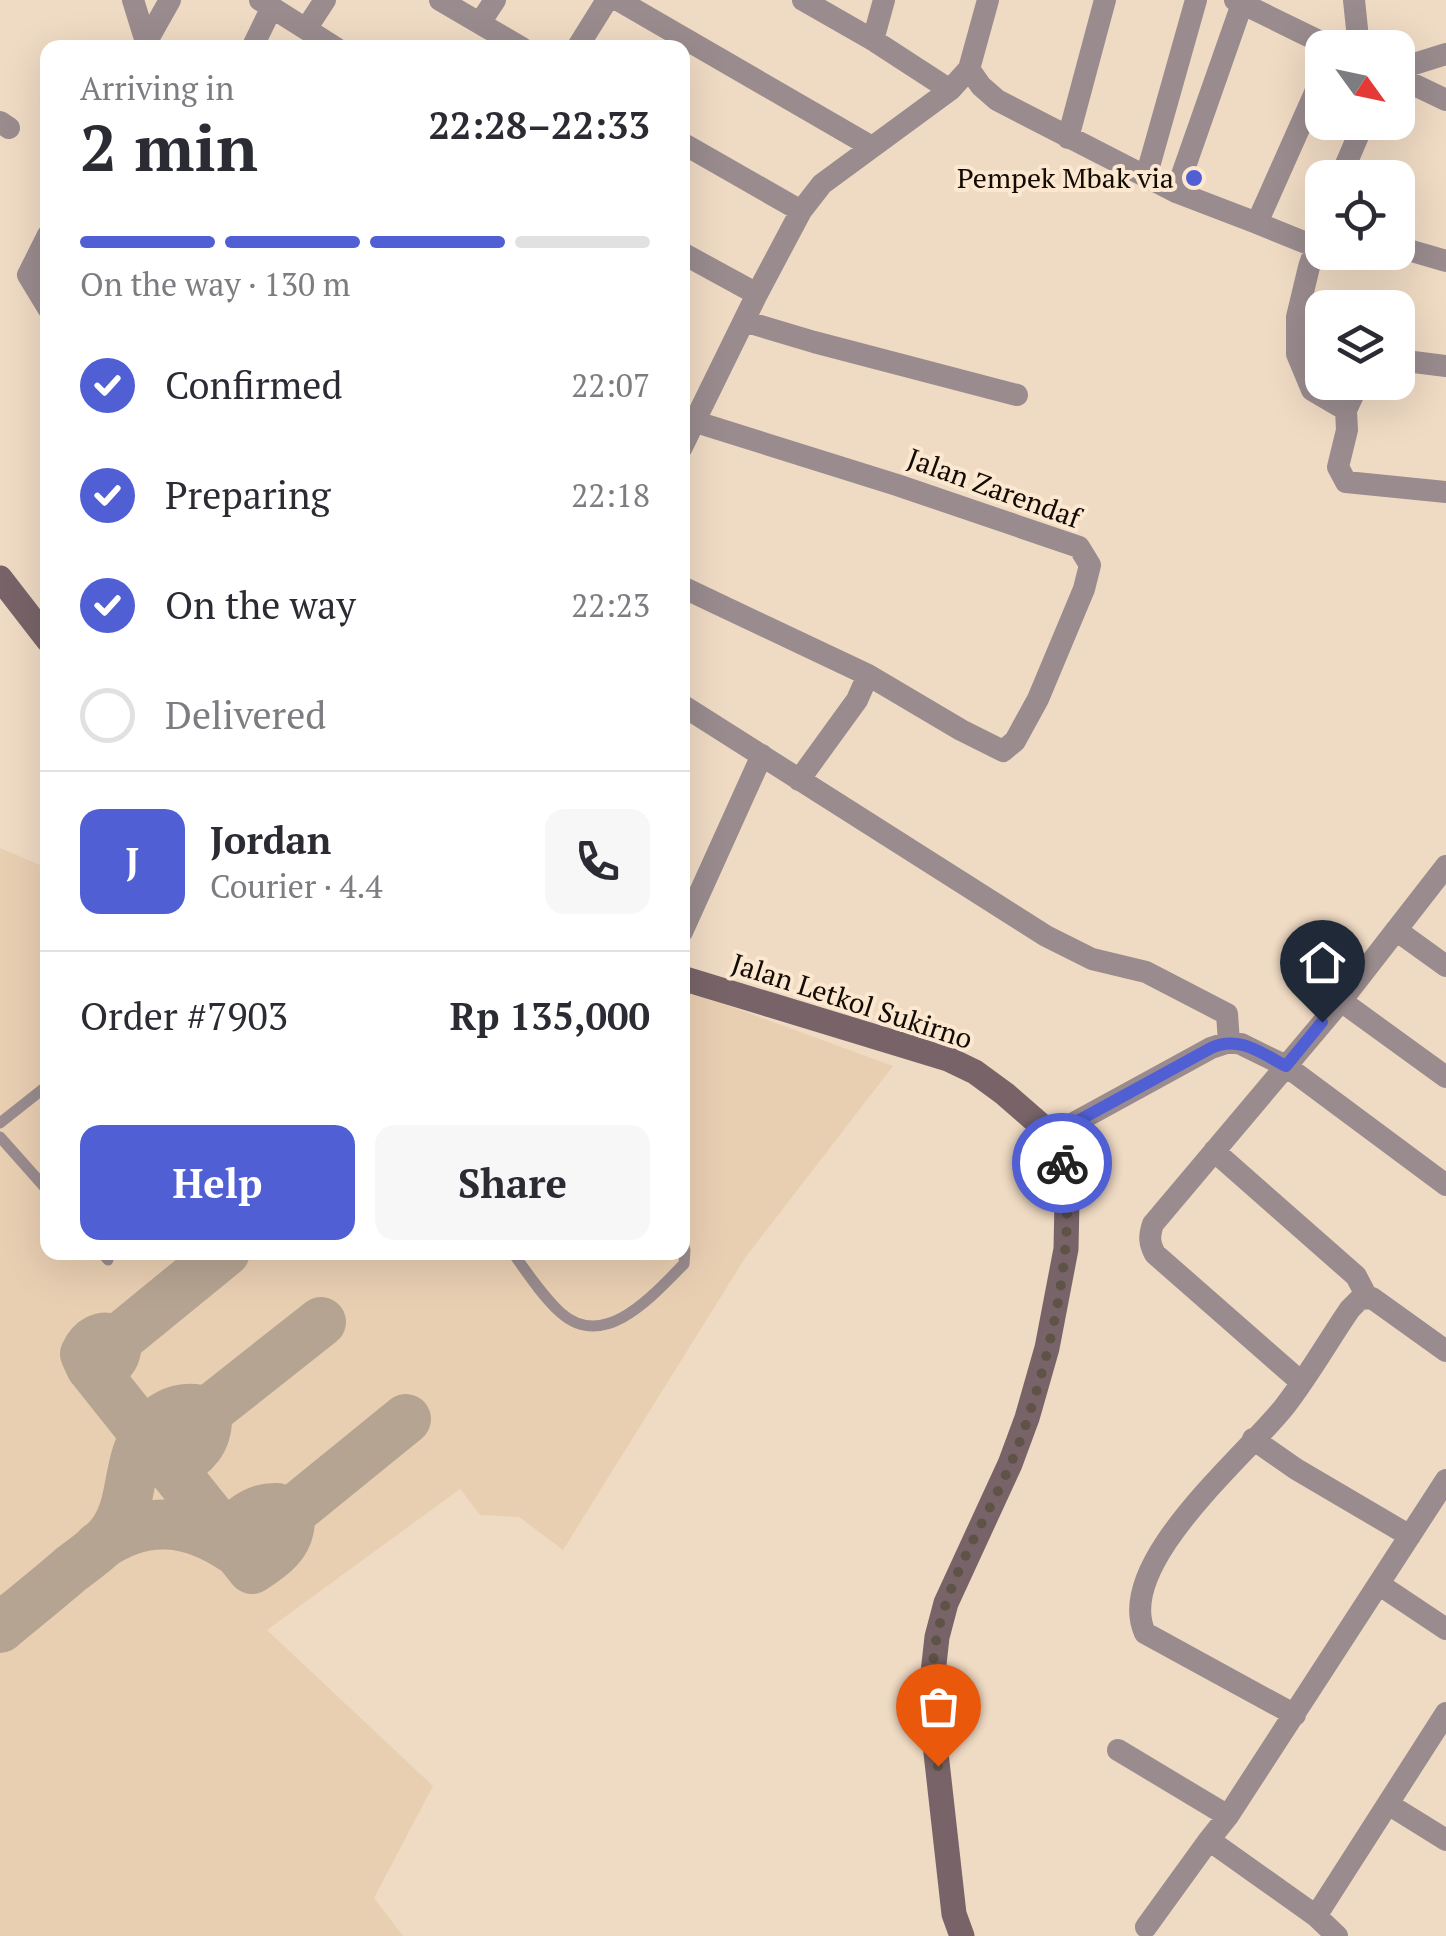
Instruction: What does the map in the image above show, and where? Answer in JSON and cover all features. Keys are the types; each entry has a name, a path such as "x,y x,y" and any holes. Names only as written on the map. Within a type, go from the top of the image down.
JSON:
{"main road":[{"path":"1,580 40,630"},
{"name":"Jalan Letkol Sukirno","path":"690,980 948,1060 975,1072 1006,1094 1052,1135"},
{"path":"962,1936 954,1914 934,1735 932,1682 937,1637 946,1603 1010,1464 1047,1348 1066,1249 1064,1166 1052,1135"}],"street":[{"path":"133,0 143,40"},
{"path":"147,40 170,0"},
{"path":"306,29 325,0"},
{"path":"440,0 509,40"},
{"path":"480,23 494,0"},
{"path":"583,40 608,0"},
{"path":"618,0 687,40"},
{"path":"803,0 950,90"},
{"path":"873,40 884,0"},
{"path":"690,433 801,211 822,184 950,90 969,69 988,0"},
{"path":"1068,138 1105,0"},
{"path":"1146,177 1196,0"},
{"path":"1354,0 1357,30"},
{"path":"255,40 266,4 323,40"},
{"path":"1176,192 1250,4 1305,33"},
{"path":"690,42 872,147"},
{"path":"1415,64 1446,54"},
{"path":"969,69 997,100 1176,192 1257,223 1305,234"},
{"path":"1415,85 1446,100"},
{"path":"1257,223 1305,116"},
{"path":"690,148 801,211"},
{"path":"40,251 28,275 40,295"},
{"path":"1415,253 1446,261"},
{"path":"690,258 758,294"},
{"path":"1310,270 1297,317 1297,354 1312,390 1346,410"},
{"path":"744,321 1018,395"},
{"path":"1415,362 1446,366"},
{"path":"1351,400 1338,467 1346,482 1446,492"},
{"name":"Jalan Zarendaf","path":"696,422 1079,547 1090,565 1084,589 1038,699 1015,741 1003,751 868,676"},
{"path":"690,591 868,676 856,700 799,780"},
{"path":"690,711 1046,936 1092,959 1146,972 1227,1014 1229,1042"},
{"path":"690,914 762,756"},
{"path":"1301,1382 1155,1254 1150,1234 1154,1224 1341,1001 1446,866"},
{"path":"1396,930 1446,966"},
{"path":"1341,1001 1446,1077"},
{"path":"1052,1135 1211,1048 1229,1042 1286,1066 1446,1185"},
{"path":"1214,1152 1356,1276 1367,1297 1446,1351"},
{"path":"1294,1715 1151,1638 1142,1625 1142,1589 1160,1552 1224,1470 1284,1407 1350,1309 1367,1297"},
{"path":"1253,1439 1410,1536"},
{"path":"1146,1927 1228,1816 1446,1480"},
{"path":"1380,1585 1446,1628"},
{"path":"1316,1916 1446,1713"},
{"path":"1118,1750 1228,1816"},
{"path":"1388,1804 1446,1840"},
{"path":"1209,1840 1316,1916 1337,1936"}],"lane":[{"path":"0,1123 40,1091"},
{"path":"0,1137 40,1182"},
{"path":"518,1260 558,1310 572,1322 591,1327 625,1318 646,1302 684,1260"}],"shaded area":[{"path":"0,848 40,865 40,1260 690,1260 690,992 893,1066 745,1258 563,1550 519,1517 480,1515 460,1489 267,1630 433,1786 374,1898 403,1936 0,1936"}],"taxiway":[{"path":"116,1341 215,1260"},
{"path":"207,1412 321,1322"},
{"path":"102,1338 116,1341 111,1361 91,1367 85,1354 90,1345 102,1338"},
{"path":"91,1367 252,1569 283,1542 290,1519 277,1508 262,1510 243,1520 226,1536"},
{"path":"0,1628 112,1534 125,1505 137,1454 155,1424 184,1409 207,1412 206,1431 199,1446 170,1467"},
{"path":"288,1515 406,1419"},
{"path":"98,1547 132,1529 167,1525 201,1532 235,1550"}],"way so far":[{"path":"938,1766 932,1682 937,1637 946,1603 1010,1464 1047,1348 1066,1249 1067,1201 1062,1163"}],"place":[{"name":"Pempek Mbak via","path":"1194,178"}],"route":[{"path":"1062,1163 1052,1135 1211,1048 1221,1043 1241,1044 1286,1066 1322,1022"}]}
